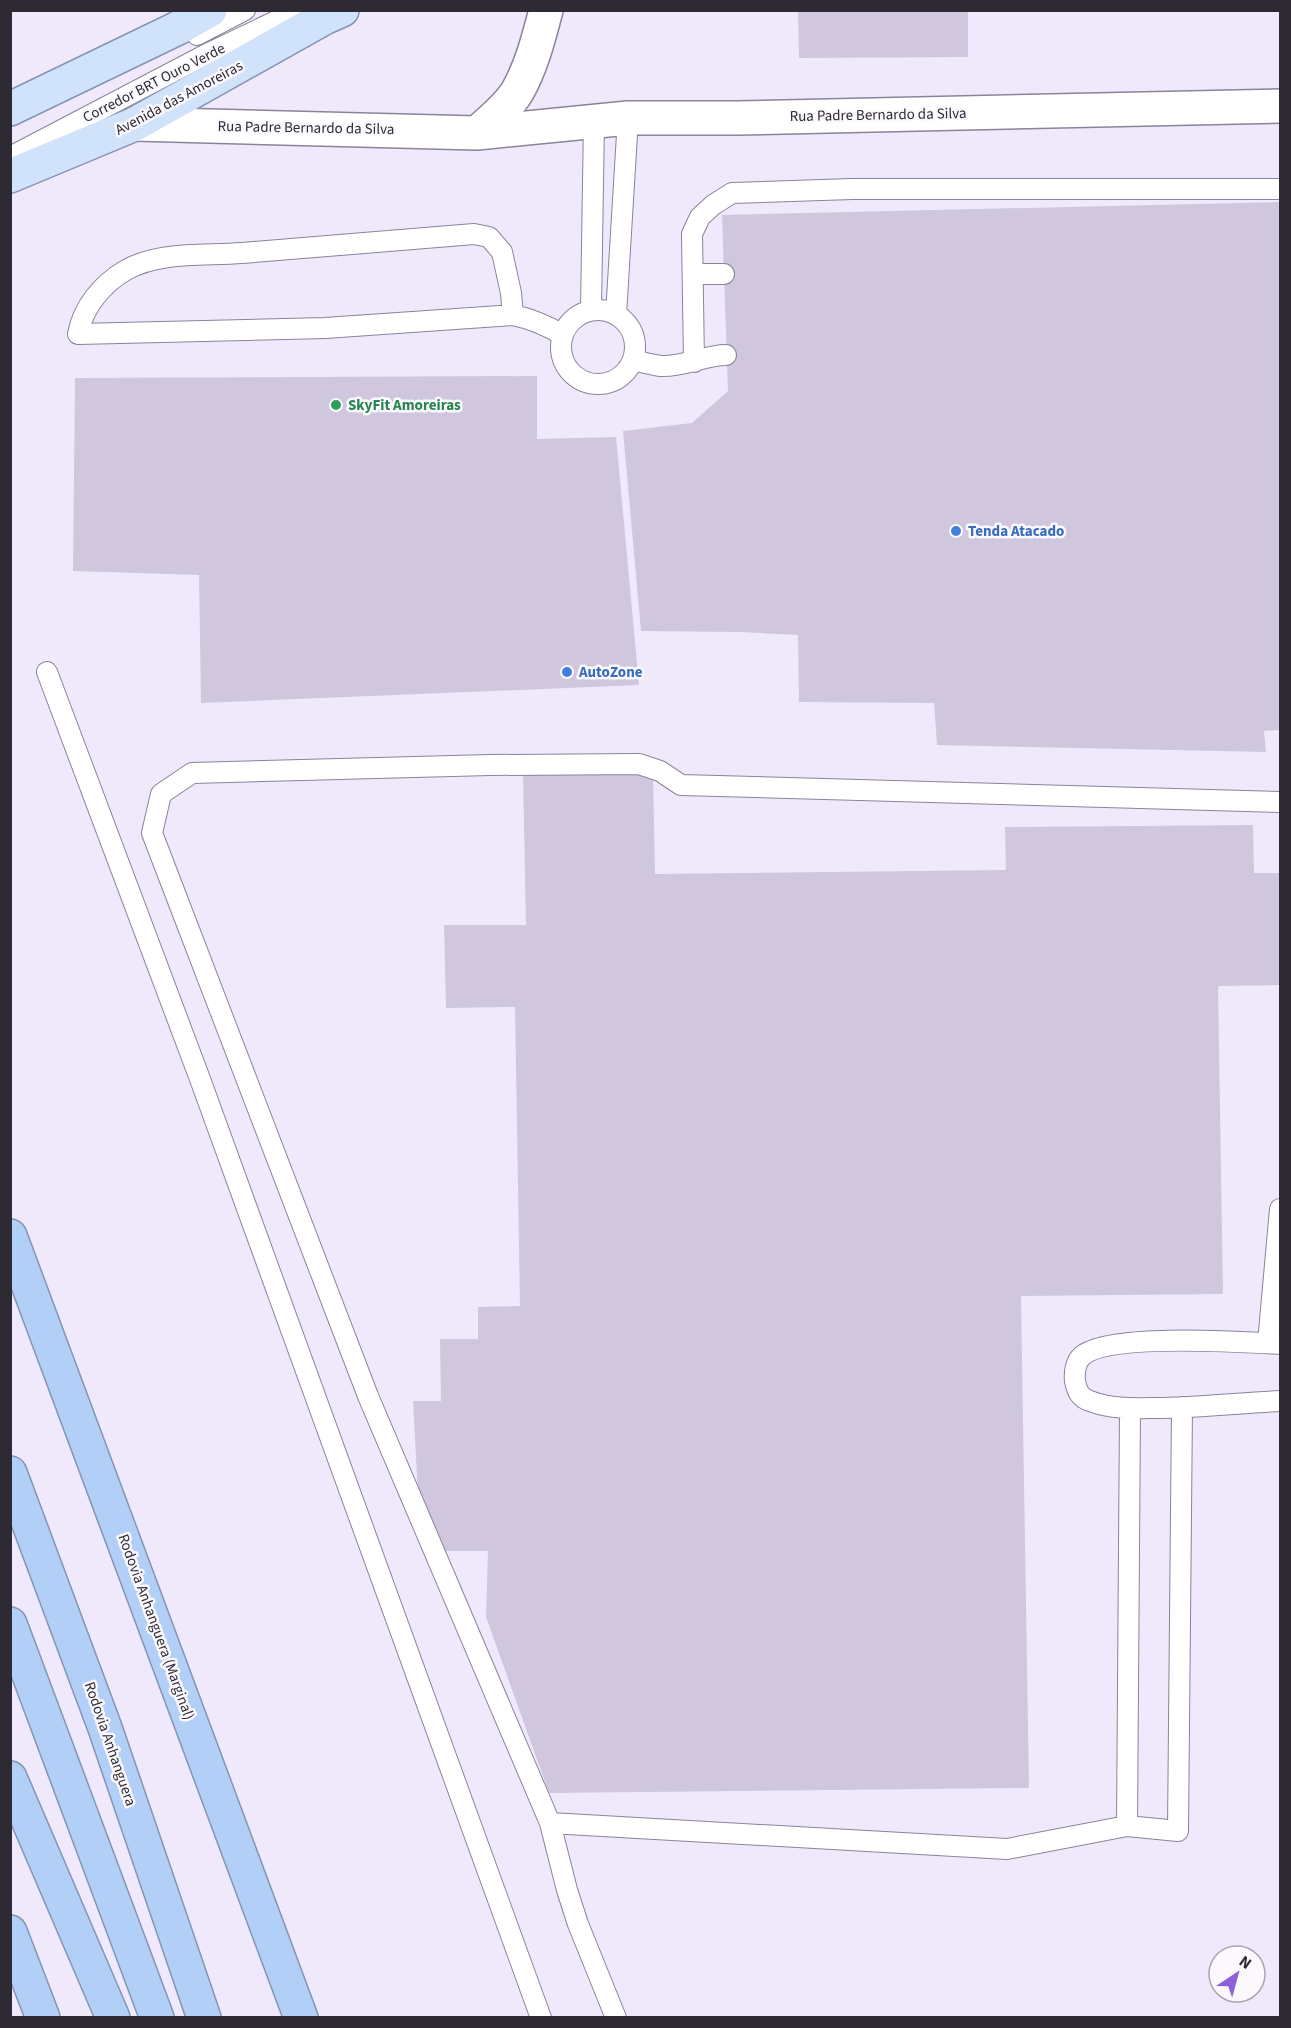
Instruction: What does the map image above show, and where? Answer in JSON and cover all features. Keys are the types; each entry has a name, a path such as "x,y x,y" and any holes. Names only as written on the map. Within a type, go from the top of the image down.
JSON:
{"highway":[{"name":"Rodovia Anhanguera (Marginal)","path":"10,1236 301,2018"},
{"name":"Rodovia Anhanguera","path":"10,1473 105,1728 204,2018"},
{"path":"10,1624 157,2018"},
{"path":"10,1778 113,2018"},
{"path":"10,1932 43,2018"}],"main road":[{"path":"10,109 178,28 210,10"},
{"name":"Avenida das Amoreiras","path":"10,176 135,124 342,10"}],"street":[{"path":"477,133 505,107 517,92 546,10"},
{"name":"Rua Padre Bernardo da Silva","path":"135,124 477,133 628,118 736,118 1281,106"}],"lane":[{"name":"Corredor BRT Ouro Verde","path":"10,123 245,10"},
{"name":"Corredor BRT Ouro Verde","path":"10,157 206,55 299,10"},
{"path":"616,315 628,118"},
{"path":"591,310 594,120"},
{"path":"694,362 692,234 700,217 732,193 852,189 1281,189"},
{"path":"513,315 511,293 502,252 489,237 474,234 161,258 126,270 104,288 85,309 78,334 325,328 513,315 544,324 563,335"},
{"path":"693,274 724,274"},
{"path":"591,310 616,315 626,323 633,334 635,347 633,360 627,371 617,380 598,384 580,380 563,360 561,348 563,335 569,324 579,315 591,310"},
{"path":"633,360 662,366 694,362 714,355 726,355"},
{"path":"46,672 200,1079 541,2018"},
{"path":"616,2018 578,1924 550,1823 368,1396 152,832 161,794 192,773 490,765 639,764 660,771 681,785 1281,802"},
{"path":"1281,1209 1274,1343 1180,1340 1120,1343 1092,1350 1082,1356 1076,1363 1074,1377 1077,1391 1082,1398 1106,1406 1130,1409 1281,1401"},
{"path":"550,1823 1007,1849 1127,1826 1178,1831 1182,1407"},
{"path":"1127,1826 1130,1409"}],"building":[{"path":"798,10 968,10 968,57 799,58"},
{"name":"Tenda Atacado","path":"1280,202 1280,730 1264,731 1266,752 937,745 934,703 799,702 798,635 641,631 623,431 692,423 728,391 722,215"},
{"path":"537,376 537,439 616,437 639,685 201,703 199,575 73,571 75,378"},
{"path":"653,773 655,874 1006,870 1005,827 1253,825 1254,873 1280,873 1280,985 1218,986 1223,1294 1021,1296 1029,1788 549,1793 486,1617 488,1551 440,1551 418,1495 413,1401 441,1401 440,1339 478,1339 478,1307 520,1306 515,1007 446,1008 444,925 526,925 523,774"}],"place":[{"name":"SkyFit Amoreiras","path":"336,405"},
{"name":"Tenda Atacado","path":"956,531"},
{"name":"AutoZone","path":"567,672"}]}
